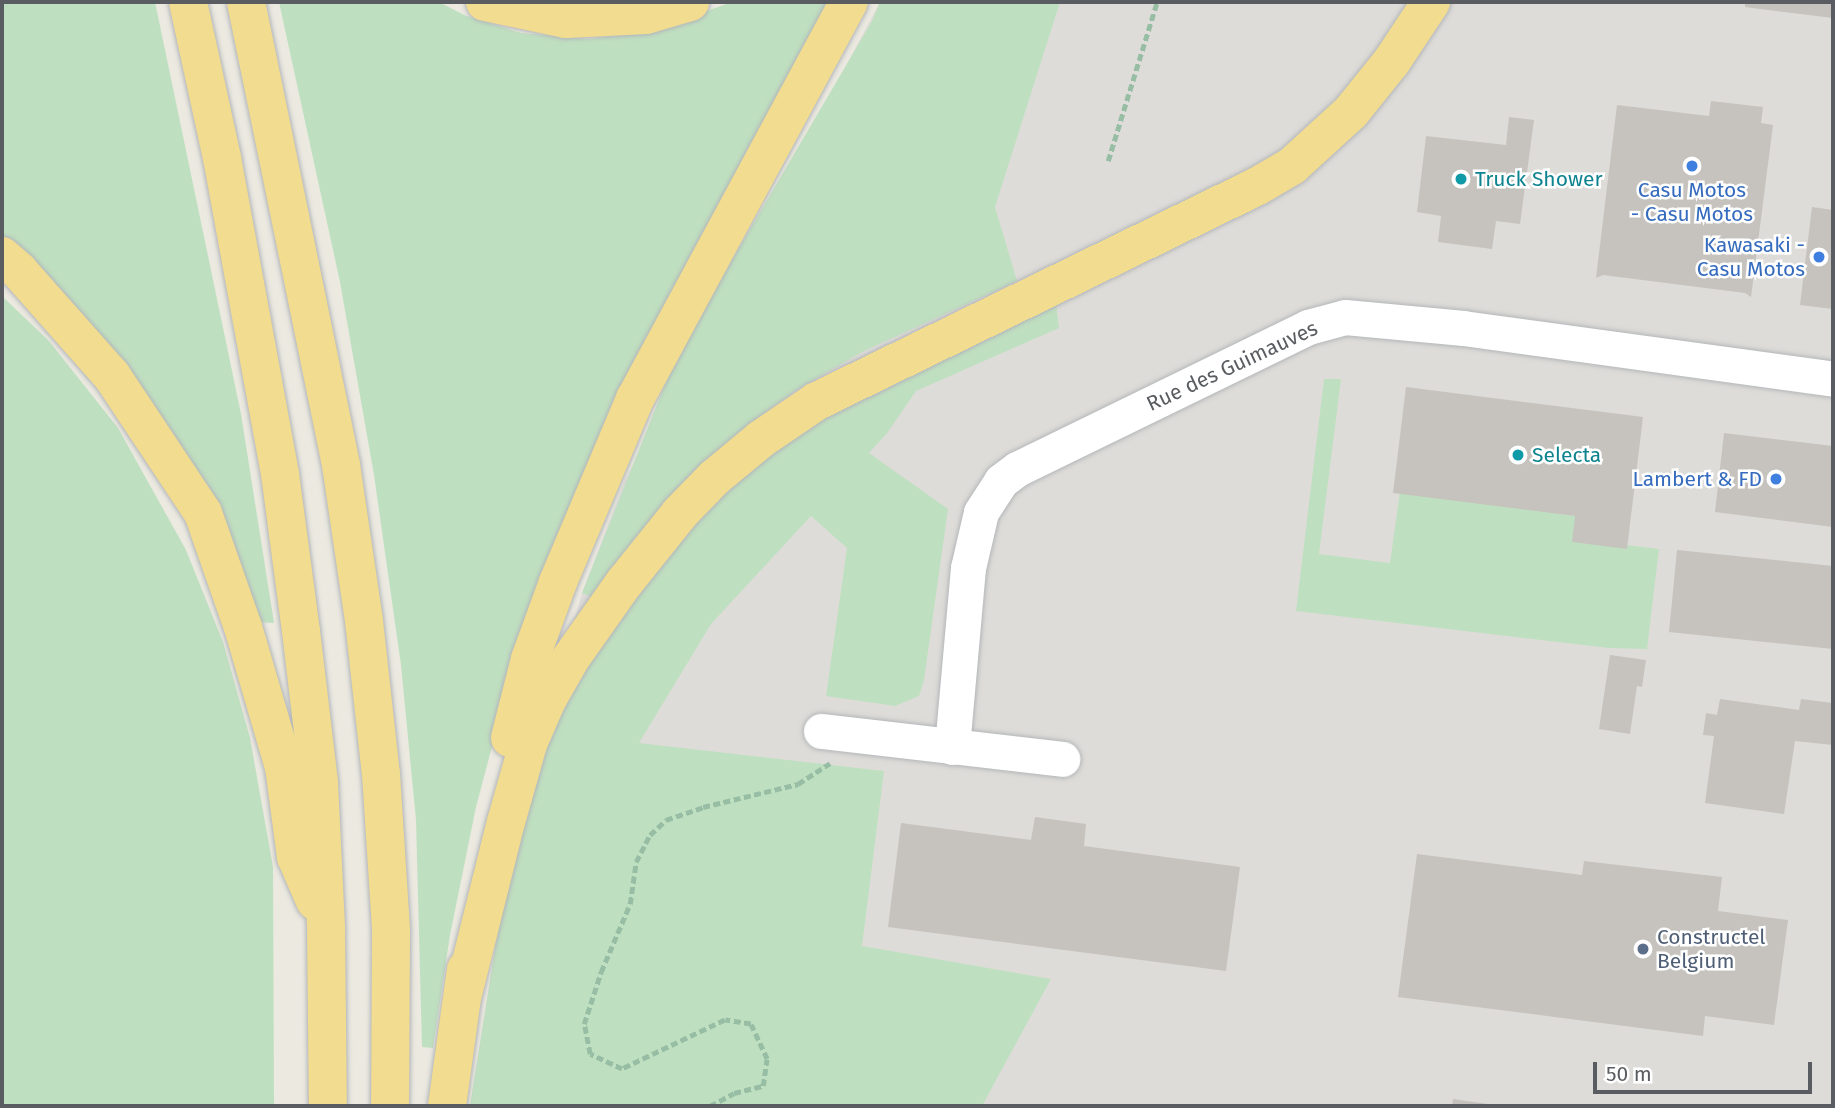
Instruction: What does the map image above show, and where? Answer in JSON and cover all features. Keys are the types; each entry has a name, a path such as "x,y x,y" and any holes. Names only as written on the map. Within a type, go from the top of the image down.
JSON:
{"highway":[{"path":"188,2 222,158 280,474 319,783 326,927 328,1106"},
{"path":"246,2 341,465 364,621 381,774 391,930 390,1106"},
{"path":"485,2 566,19 646,15 691,2"},
{"path":"447,1106 489,825 530,659 558,582 635,399 849,2"},
{"path":"463,994 509,809 528,744 547,700 597,619 680,513 706,486 761,439 817,401 1256,187 1292,166 1351,112 1392,61 1432,2"},
{"path":"2,256 19,271 112,376 203,513 243,627 284,767 296,856 326,927"}],"street":[{"name":"Rue des Guimauves","path":"952,747 968,568 981,512 1001,481 1017,469 1308,327 1345,317 1463,328 1833,379"},
{"path":"837,733 1062,759"}],"path":[{"path":"1108,161 1157,2"},
{"path":"710,1106 734,1093 763,1086 767,1059 751,1024 725,1020 622,1069 590,1054 584,1024 601,972 630,904 636,862 650,835 666,820 703,807 798,784 847,752 837,733"}],"shaded area":[{"path":"880,2 1833,2 1833,1106 470,1106 509,861 582,593 625,480"}],"green space":[{"path":"2,2 155,2 241,414 274,623 259,622 2,241"},
{"path":"279,2 439,2 464,15 521,33 588,39 651,31 732,2 831,2 517,652 476,807 450,935 433,1048 422,1047 416,820 401,665 374,475 340,282"},
{"path":"880,2 1060,2 995,207 1017,281 864,351 796,390 738,433 593,597 582,593 678,352 872,21"},
{"path":"2,296 49,341 118,428 186,550 223,642 250,738 273,867 274,1106 2,1106"},
{"path":"1056,303 1059,328 916,391 888,432 869,453 948,509 924,680 919,696 895,706 826,696 847,548 811,516 711,624 639,743 884,771 862,946 1051,979 982,1106 470,1106 509,861 549,734 585,658 716,497 802,428"},
{"path":"1324,379 1341,379 1319,554 1390,563 1400,491 1582,517 1579,539 1659,549 1647,649 1609,648 1296,611"}],"building":[{"path":"1745,2 1833,2 1833,18 1745,7"},
{"name":"Casu Motos - Casu Motos","path":"1711,101 1763,107 1761,123 1773,125 1751,297 1745,293 1603,275 1596,278 1617,105 1709,116"},
{"name":"Truck Shower","path":"1509,117 1534,120 1520,224 1496,221 1492,249 1438,242 1441,216 1417,212 1426,136 1506,145"},
{"name":"Kawasaki - Casu Motos","path":"1812,207 1833,210 1833,309 1800,305"},
{"name":"Selecta","path":"1406,387 1643,417 1627,549 1572,542 1575,516 1393,493"},
{"name":"Lambert & FD","path":"1724,433 1833,446 1833,527 1715,512"},
{"path":"1677,550 1833,566 1833,649 1669,632"},
{"path":"1610,655 1646,660 1642,687 1637,686 1630,734 1599,729"},
{"path":"1720,699 1799,710 1801,699 1833,703 1833,745 1795,741 1784,814 1705,803 1714,736 1703,735 1706,713 1717,715"},
{"path":"1035,817 1086,824 1084,846 1240,867 1226,971 888,927 901,823 1031,840"},
{"path":"1417,854 1582,875 1584,861 1722,877 1718,911 1788,920 1774,1025 1705,1016 1703,1036 1398,997"},
{"path":"1453,1099 1495,1105 1495,1106 1452,1106"}],"place":[{"name":"Casu Motos - Casu Motos","path":"1692,166"},
{"name":"Truck Shower","path":"1461,179"},
{"name":"Kawasaki - Casu Motos","path":"1819,257"},
{"name":"Selecta","path":"1518,455"},
{"name":"Lambert & FD","path":"1776,479"},
{"name":"Constructel Belgium","path":"1643,949"}]}
